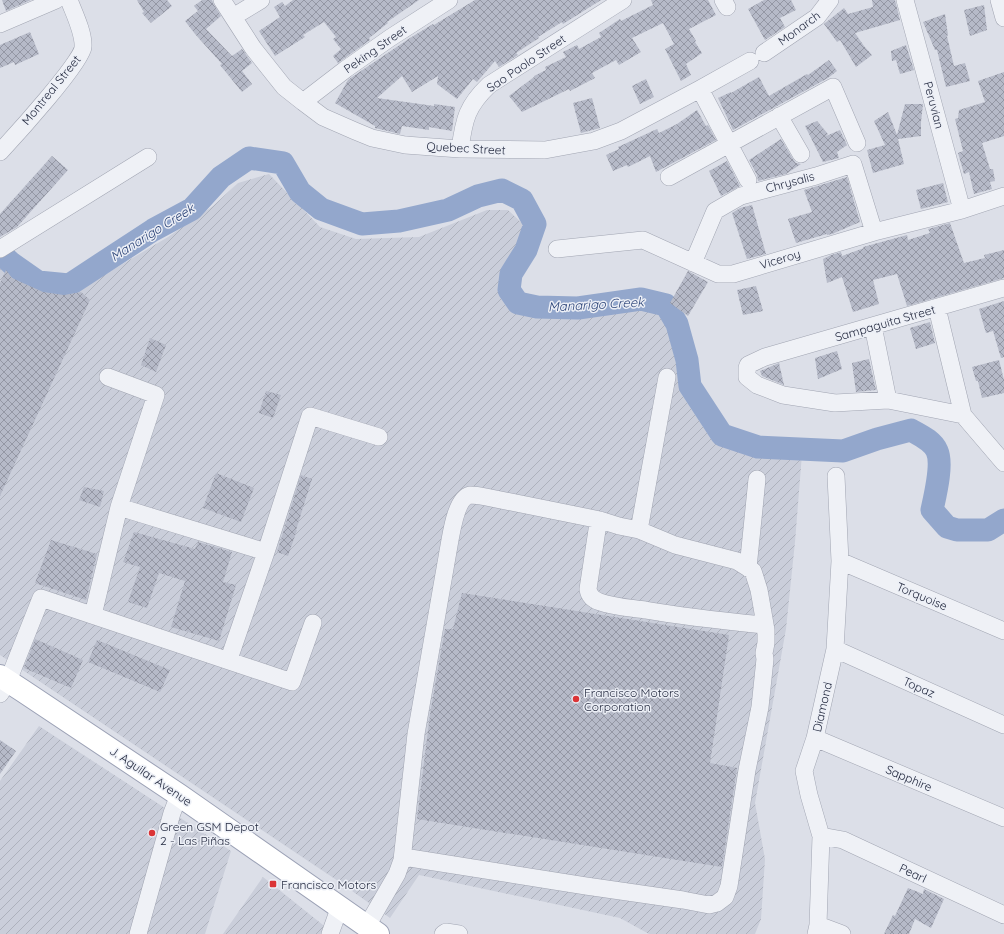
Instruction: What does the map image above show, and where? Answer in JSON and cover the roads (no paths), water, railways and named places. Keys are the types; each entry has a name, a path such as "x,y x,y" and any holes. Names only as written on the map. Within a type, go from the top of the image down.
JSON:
{"main road":[{"name":"J. Aguilar Avenue","path":"3,684 179,795 340,906 373,931"}],"street":[{"path":"0,24 56,0"},
{"name":"Montreal Street","path":"0,152 68,72 81,54 83,48 83,38 69,0"},
{"name":"Quebec Street","path":"222,0 253,48 284,87 323,117 372,138 405,145 460,149 545,150 594,141 621,131 757,57"},
{"path":"234,18 261,0"},
{"name":"Peking Street","path":"303,102 390,38 449,0"},
{"name":"Sao Paolo Street","path":"460,149 463,125 469,110 477,96 489,85 623,0"},
{"name":"Monarch","path":"757,57 817,17 830,0"},
{"name":"Peruvian","path":"905,0 962,210"},
{"path":"999,0 1004,18"},
{"path":"669,177 833,87 857,143"},
{"path":"700,89 748,180"},
{"path":"779,116 801,154"},
{"path":"2,248 148,157"},
{"name":"Chrysalis","path":"692,263 715,210 740,196 816,176 853,164 874,232"},
{"name":"Viceroy","path":"557,249 643,240 718,274 733,274 874,232 962,210 1004,196"},
{"name":"Sampaguita Street","path":"888,400 836,402 784,395 757,384 747,377 747,368 748,365 765,357 1004,288"},
{"path":"937,308 963,415 1004,463"},
{"path":"873,326 888,400 963,415"},
{"path":"93,615 119,507 156,395 108,377"},
{"path":"639,530 667,377"},
{"path":"229,659 266,552 310,416 379,437"},
{"name":"Diamond","path":"817,930 821,836 809,795 804,771 814,738 835,649 840,562 836,476"},
{"path":"748,568 756,480"},
{"path":"373,931 402,860 416,734 450,540 456,516 466,497 471,495 478,496 600,520 639,530 675,545 737,561 753,571 757,582 766,630 764,653 765,659 760,707 747,770 729,886 725,897 717,903 709,906 683,900 410,858 402,860"},
{"path":"119,507 266,552"},
{"path":"600,520 597,530 588,590 589,594 595,600 618,606 699,619 764,625"},
{"name":"Torquoise","path":"840,562 1004,631"},
{"path":"3,684 41,598 229,659 292,682 313,623"},
{"name":"Topaz","path":"835,649 1004,725"},
{"name":"Sapphire","path":"814,738 1004,818"},
{"path":"138,934 172,813 179,795"},
{"name":"Pearl","path":"821,836 843,840 1004,915"},
{"path":"330,934 340,906"},
{"path":"817,930 842,934"},
{"path":"443,934 446,932 459,934"}],"waterway":[{"name":"Manarigo Creek","path":"0,253 11,263 38,282 69,285 153,230 192,209 221,177 249,158 283,163 300,192 321,209 362,224 399,221 448,210 478,196 502,190 522,200 535,224 526,250 511,274 509,290 518,303 537,307 578,308 641,299 666,305 677,324 687,360 690,386 722,435 758,447 843,451 877,439 911,430 933,444 937,451 939,457 939,472 932,510 947,527 957,530 988,530 1004,520"}],"place":[{"name":"Francisco Motors Corporation","path":"576,699"},
{"name":"Green GSM Depot 2 - Las Piñas","path":"152,833"},
{"name":"Francisco Motors","path":"273,884"}]}
